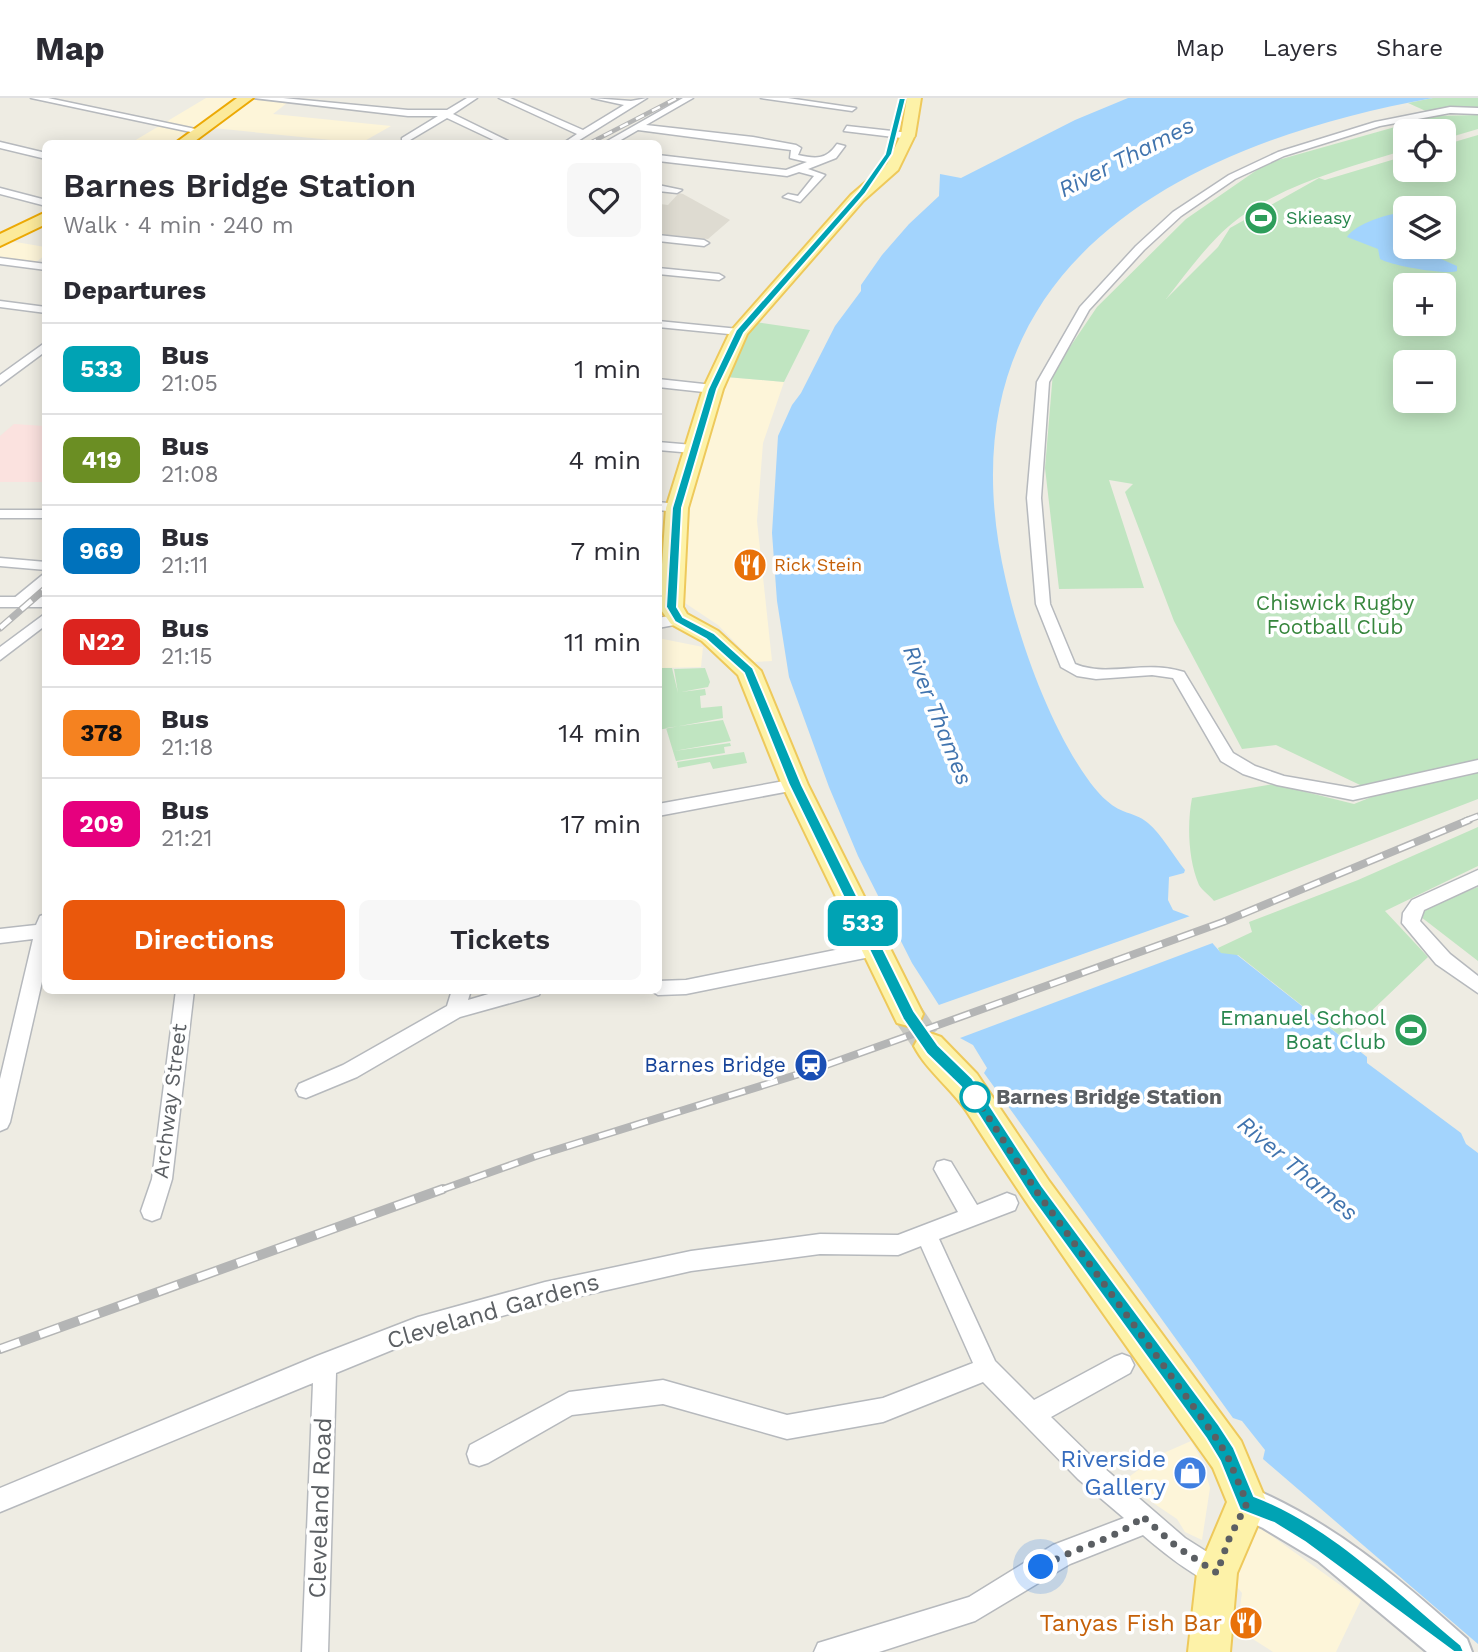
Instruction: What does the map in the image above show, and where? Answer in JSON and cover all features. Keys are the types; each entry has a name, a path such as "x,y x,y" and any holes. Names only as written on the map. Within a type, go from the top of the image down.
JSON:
{"highway":[{"path":"201,137 246,98"},
{"path":"1,240 42,220"}],"main road":[{"path":"902,98 903,135"},
{"path":"908,1014 796,785 749,671 710,636 668,621 671,607 665,575 668,507 692,449 712,389 740,332 862,192 872,188 893,166 914,98"},
{"path":"930,1046 966,1083 1037,1192 1212,1432 1227,1455 1247,1503 1280,1516 1312,1535 1454,1652"},
{"path":"1209,1652 1217,1573 1229,1539 1247,1503"}],"street":[{"path":"35,98 201,137"},
{"path":"257,98 408,113 447,114 501,140"},
{"path":"405,140 473,98"},
{"path":"503,98 583,133"},
{"path":"596,98 631,104"},
{"path":"572,140 643,98"},
{"path":"614,140 689,98"},
{"path":"765,98 852,108"},
{"path":"662,158 787,173 802,170 833,156 847,129 852,108 860,98"},
{"path":"1478,111 1426,113 1295,149 1231,177 1177,214 1140,248 1084,309 1043,382 1034,498 1043,604 1069,667 1091,675 1153,670 1179,675 1227,757 1249,770 1308,788 1353,794 1478,766"},
{"path":"638,127 753,140 796,148 793,156 817,162"},
{"path":"847,129 903,135"},
{"path":"490,140 496,138"},
{"path":"0,145 42,155"},
{"path":"788,197 800,199 820,175 802,170"},
{"path":"662,188 677,190"},
{"path":"0,191 42,202"},
{"path":"662,238 704,243"},
{"path":"0,261 42,266"},
{"path":"662,271 719,277"},
{"path":"0,303 42,309"},
{"path":"662,324 740,332"},
{"path":"0,381 42,348"},
{"path":"0,369 13,371"},
{"path":"662,383 712,389"},
{"path":"662,446 692,449"},
{"path":"0,514 42,514"},
{"path":"0,562 42,566"},
{"path":"18,602 42,580"},
{"path":"0,602 42,602"},
{"path":"0,655 42,620"},
{"path":"662,809 796,785"},
{"path":"1478,877 1418,905 1412,913 1412,923 1424,940 1478,986"},
{"path":"0,936 42,929"},
{"path":"0,1122 42,941"},
{"path":"662,988 685,987 875,949"},
{"name":"Archway Street","path":"152,1211 162,1179 185,994"},
{"path":"455,1011 461,994"},
{"path":"306,1090 350,1071 455,1011 517,994"},
{"path":"944,1169 973,1217"},
{"name":"Cleveland Gardens","path":"0,1500 227,1409 325,1364 418,1328 545,1293 678,1264 820,1244 898,1245 1007,1203"},
{"path":"927,1236 987,1369 1087,1470 1177,1547 1217,1573"},
{"name":"Cleveland Road","path":"315,1652 325,1364"},
{"path":"1031,1415 1122,1365"},
{"path":"479,1454 569,1404 663,1392 787,1427 883,1410 987,1369"},
{"path":"827,1652 851,1648 975,1608 1062,1554 1134,1527 1142,1516"}],"shaded area":[{"path":"206,98 238,98 177,140 136,140"},
{"path":"256,98 275,98 271,101 287,103 273,114 391,126 366,140 331,140 213,128"},
{"path":"679,193 730,220 708,239 662,234 662,204 668,205"},
{"path":"10,241 42,246 42,257 35,263 0,258 0,247"},
{"path":"726,377 784,382 763,443 757,521 772,661 754,662 718,625 682,601 686,518 701,449"},
{"path":"14,424 42,426 42,482 0,482 0,436"},
{"path":"662,639 703,647 701,667 662,668"},
{"path":"1191,1441 1202,1460 1210,1488 1202,1540 1185,1532 1177,1519 1122,1482 1157,1456"},
{"path":"1259,1527 1361,1600 1336,1652 1273,1652 1237,1629 1242,1593 1237,1587 1236,1576"}],"green space":[{"path":"1433,98 1478,98 1478,110 1428,112 1408,103"},
{"path":"1478,115 1478,129 1456,135 1456,119 1423,119 1434,116"},
{"name":"Chiswick Rugby Football Club","path":"1393,128 1393,154 1323,176 1283,192 1234,221 1203,253 1166,299 1218,247 1230,228 1319,178 1325,180 1393,160 1393,182 1456,182 1456,141 1478,135 1478,799 1214,901 1199,885 1195,875 1189,830 1192,798 1274,784 1354,804 1379,794 1276,745 1242,749 1174,621 1125,492 1133,484 1109,480 1144,588 1059,589 1045,468 1053,372 1097,307 1186,219 1267,163"},
{"path":"755,322 810,330 784,382 726,377"},
{"path":"662,668 672,668 678,693 674,669 705,668 710,682 708,687 681,692 705,689 706,695 700,696 701,708 722,706 723,718 662,729"},
{"path":"723,720 731,741 674,751 730,743 731,746 724,747 725,753 676,761 666,728"},
{"path":"744,752 747,763 713,769 710,762 678,768 677,762"},
{"path":"1478,827 1478,866 1385,911 1428,957 1343,1038 1238,955 1231,957 1220,953 1218,948 1252,932 1249,922 1358,880"},
{"path":"1478,887 1478,961 1421,917 1428,906"}],"water":[{"name":"River Thames","path":"1128,98 1433,98 1337,120 1246,150 1164,190 1095,242 1041,305 1006,382 993,474 1006,581 1019,631 1038,683 1073,757 1094,788 1112,805 1148,823 1185,870 1184,873 1169,877 1168,900 1173,910 1189,916 1221,953 1237,955 1367,1057 1367,1063 1461,1133 1466,1144 1478,1153 1478,1644 1263,1459 1265,1450 1242,1421 1233,1418 984,1073 987,1068 973,1045 960,1038 912,963 858,856 829,787 789,677 777,601 772,533 778,436 835,326 861,291 861,285 882,255 909,224 939,196 940,174 961,178 1075,120"},
{"path":"1393,215 1393,259 1441,259 1457,266 1457,271 1431,271 1386,262 1380,259 1378,249 1347,237 1357,227"}],"pier":[{"path":"1193,915 1218,941 960,1038 957,1039 936,1006"}],"tunnel":[{"path":"908,1014 930,1046"}],"railway":[{"path":"596,140 677,98"},
{"path":"0,628 42,591"},
{"path":"1465,821 1478,816"},
{"path":"438,1191 536,1156 812,1070 905,1037 1223,922 1469,820"},
{"path":"0,1349 443,1189"}],"bus line":[{"name":"533","path":"903,98 894,141 888,154 864,185 862,192 740,332 712,389 692,449 677,508 671,607 679,619 710,636 749,671 796,785 908,1014 933,1049 966,1083 1037,1192 1212,1432 1227,1455 1247,1503 1280,1516 1312,1535 1454,1652"}],"place":[{"name":"Skieasy","path":"1261,218"},
{"name":"Rick Stein","path":"750,565"},
{"name":"Emanuel School Boat Club","path":"1411,1030"},
{"name":"Barnes Bridge","path":"811,1065"},
{"name":"Barnes Bridge Station","path":"975,1097"},
{"name":"Riverside Gallery","path":"1190,1473"},
{"name":"Tanyas Fish Bar","path":"1246,1623"}],"route":[{"path":"975,1097 972,1092 1037,1192 1212,1432 1227,1455 1247,1503 1229,1539 1217,1573 1177,1547 1142,1516 1134,1527 1062,1554 1041,1567"}]}
